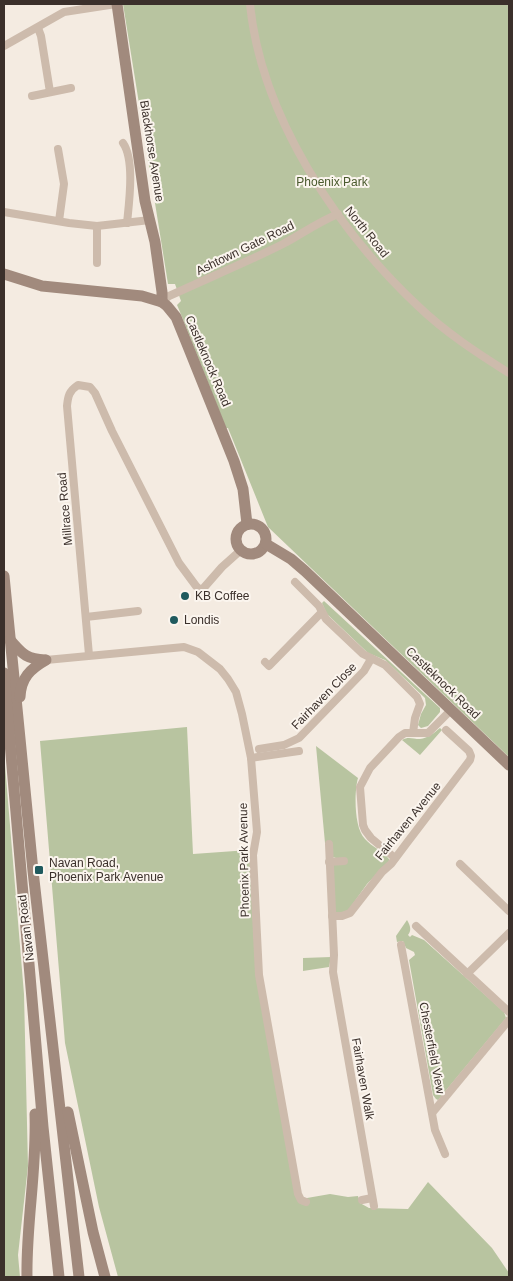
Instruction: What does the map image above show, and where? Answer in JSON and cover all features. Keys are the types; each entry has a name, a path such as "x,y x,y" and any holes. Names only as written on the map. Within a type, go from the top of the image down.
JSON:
{"main road":[{"name":"Blackhorse Avenue","path":"116,4 145,200 161,281 162,302"},
{"path":"6,277 42,286 142,296 162,302"},
{"name":"Castleknock Road","path":"162,302 172,310 176,317 234,461 243,489 247,524"},
{"path":"247,524 261,526 266,534 266,544 260,551 250,554 241,550 236,542 239,529 247,524"},
{"name":"Castleknock Road","path":"266,544 291,559 305,571 509,765"},
{"name":"Navan Road","path":"4,576 33,871 79,1277"},
{"path":"10,640 24,655 34,660 46,660"},
{"path":"19,721 23,680 28,672 46,660"},
{"name":"Navan Road","path":"4,673 42,1127 59,1277"},
{"path":"27,1277 26,1244 34,1169 35,1120 29,978"},
{"path":"48,1000 76,1153 105,1277"}],"street":[{"path":"4,46 64,12 91,5 116,4"},
{"name":"North Road","path":"250,4 257,46 284,123 316,180 338,214 391,280 419,307 443,327 509,373"},
{"path":"38,28 42,36 50,92"},
{"path":"32,96 71,88"},
{"path":"123,143 127,151 131,188 128,223"},
{"path":"58,149 64,184 59,221"},
{"path":"4,212 97,226 150,220"},
{"name":"Ashtown Gate Road","path":"162,302 169,296 286,243 319,222 338,214"},
{"path":"97,226 97,262"},
{"name":"Millrace Road","path":"89,655 67,404 71,389 78,385 90,387 95,393 112,431 179,563 204,594 215,574 241,550"},
{"path":"295,582 319,606 322,613 363,654 385,665 419,701 413,733"},
{"path":"86,617 138,611"},
{"path":"265,662 269,666 322,613"},
{"name":"Phoenix Park Avenue","path":"46,660 184,647 198,652 220,668 236,692 251,758 257,832 253,855 259,975 298,1194 301,1200 306,1202"},
{"name":"Fairhaven Close","path":"259,749 284,745 299,738 364,671 371,659"},
{"path":"396,858 371,838 365,830 360,787 370,768 399,736 405,733 428,734 451,710"},
{"name":"Fairhaven Avenue","path":"332,916 342,916 350,913 382,872 396,858 470,760 471,756 468,751 446,730"},
{"path":"299,738 306,746"},
{"path":"251,758 299,751"},
{"path":"329,844 332,916"},
{"path":"329,862 344,861"},
{"path":"460,864 509,911"},
{"name":"Fairhaven Walk","path":"332,916 333,972 373,1202 362,1200"},
{"path":"416,926 509,1012"},
{"path":"467,974 509,933"},
{"name":"Chesterfield View","path":"401,945 437,1138 445,1154"},
{"path":"433,1112 509,1020"}],"green space":[{"name":"Phoenix Park","path":"123,4 509,4 509,757 268,527 177,305 181,301 175,284 168,284"},
{"path":"324,601 440,708 440,712 428,726 421,728 418,725 426,705 425,698 385,660 368,653 327,614 322,603"},
{"path":"187,727 193,854 249,850 256,975 295,1194 306,1204 307,1198 330,1194 348,1197 358,1196 360,1203 369,1208 408,1209 428,1182 492,1248 509,1273 509,1277 118,1277 99,1207 65,1043 40,741"},
{"path":"440,728 442,730 420,755 402,740 409,738 420,739 431,735"},
{"path":"316,746 358,778 356,810 361,834 389,859 367,884 347,912 338,914 335,912 333,866 336,858 333,857 331,845 325,843"},
{"path":"4,753 24,994 28,1166 18,1255 20,1277 4,1277"},
{"path":"407,920 410,928 408,935 410,937 412,935 424,940 504,1012 506,1018 438,1100 433,1095 409,960 415,955 414,952 406,948 403,941 397,942 396,936"},
{"path":"331,957 329,967 303,971 303,958"}],"place":[{"name":"KB Coffee","path":"185,596"},
{"name":"Londis","path":"174,620"},
{"name":"Navan Road, Phoenix Park Avenue","path":"39,870"}]}
